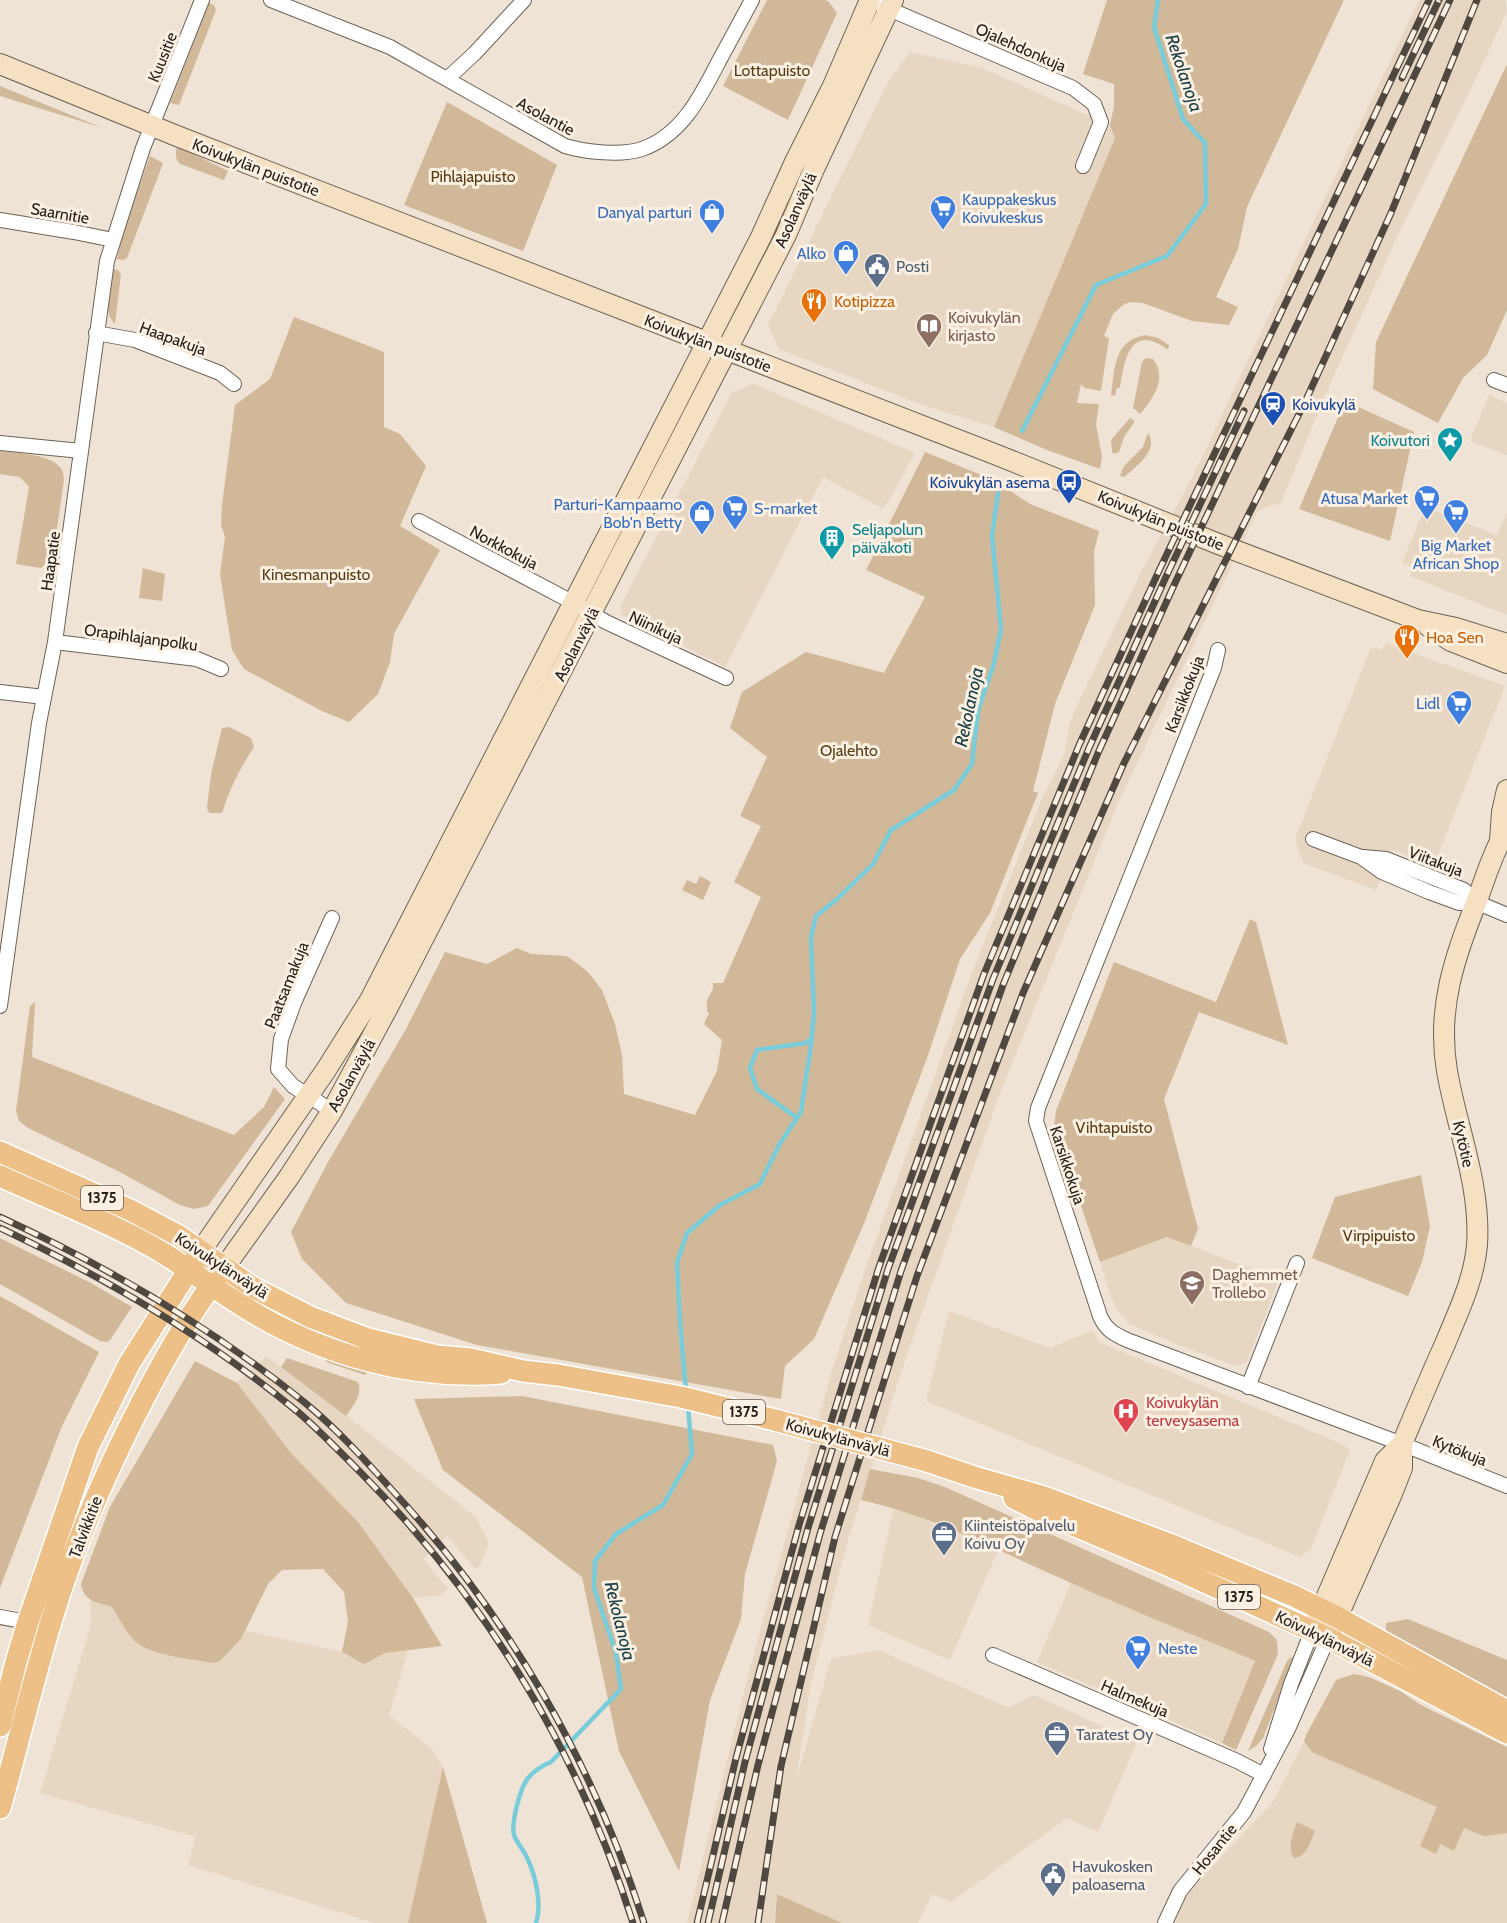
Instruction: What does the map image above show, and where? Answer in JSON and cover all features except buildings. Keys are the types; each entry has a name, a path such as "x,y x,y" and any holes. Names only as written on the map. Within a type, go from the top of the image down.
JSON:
{"main road":[{"name":"Asolanväylä","path":"200,1252 309,1095 370,1000 761,237 837,77 870,0"},
{"name":"Asolanväylä","path":"224,1268 289,1177 332,1111 388,1007 786,235 814,169 891,5"},
{"name":"Koivukylän puistotie","path":"0,64 152,126 1048,475 1215,543 1418,620 1456,628 1507,644"},
{"name":"Koivukylän puistotie","path":"1418,620 1451,640 1507,663"},
{"name":"Kytötie","path":"1329,1613 1385,1461 1402,1444 1471,1279 1477,1246 1477,1218 1474,1188 1447,1070 1445,1008 1455,958 1504,834 1502,813 1507,790"},
{"name":"Koivukylänväylä","path":"0,1152 130,1210 179,1236 252,1287 310,1317 368,1340 437,1356 471,1359 523,1371 558,1375 691,1400 927,1461 1044,1497 1169,1544 1294,1596 1507,1711"},
{"name":"Koivukylänväylä","path":"0,1176 111,1225 151,1246 242,1306 279,1327 326,1348 404,1370 438,1374 473,1375 523,1371"},
{"name":"Talvikkitie","path":"0,1726 28,1622 88,1447 129,1364 200,1252"},
{"name":"Talvikkitie","path":"0,1808 50,1627 93,1504 118,1447 163,1363 224,1268"},
{"name":"Koivukylänväylä","path":"974,1477 1038,1510 1320,1634 1507,1733"},
{"name":"Hosantie","path":"1320,1634 1329,1613"}],"street":[{"name":"Kuusitie","path":"152,126 202,0"},
{"name":"Asolantie","path":"271,0 390,47 565,146 578,150 623,153 641,150 652,144 677,127 687,116 702,94 752,0"},
{"path":"448,78 524,0"},
{"name":"Ojalehdonkuja","path":"870,0 891,5 1073,88 1094,104 1101,122 1083,166"},
{"name":"Haapatie","path":"0,1006 6,909 55,642 107,261 152,126"},
{"name":"Saarnitie","path":"0,220 113,240"},
{"name":"Haapakuja","path":"96,333 135,340 220,373 234,384"},
{"path":"0,443 81,451"},
{"name":"Norkkokuja","path":"418,521 574,603"},
{"name":"Niinikuja","path":"574,603 613,626 726,678"},
{"name":"Orapihlajanpolku","path":"55,642 197,659 221,669"},
{"name":"Karsikkokuja","path":"1218,650 1210,678 1038,1108 1036,1121 1104,1326 1112,1333 1127,1340 1402,1444"},
{"path":"0,692 44,697"},
{"name":"Viitakuja","path":"1313,839 1361,857 1386,859 1464,890 1476,902 1507,915"},
{"name":"Paatsamakuja","path":"332,918 294,1003 281,1039 278,1069 293,1086 332,1111"},
{"path":"1248,1387 1298,1263"},
{"name":"Kytökuja","path":"1402,1444 1507,1486"},
{"path":"0,1617 50,1627"},
{"name":"Hosantie","path":"1165,1923 1180,1891 1244,1812 1264,1775 1276,1727 1291,1684 1320,1634"},
{"name":"Halmekuja","path":"993,1655 1216,1751 1264,1775"}],"shaded area":[{"path":"1419,0 1505,0 1507,11 1399,233 1325,395 1281,503 1258,510 1117,805 1000,1093 902,1369 847,1543 811,1683 796,1781 831,1659 878,1650 1009,1708 1034,1695 1137,1742 1098,1832 1067,1818 951,1902 932,1894 918,1923 842,1923 777,1894 774,1923 687,1923 750,1668 832,1370 867,1264 971,975 1044,794 1064,756 1070,721 1142,570 1192,478"},
{"name":"Kauppakeskus Koivukeskus","path":"910,52 982,68 1110,125 1115,138 994,427 922,405 779,349 768,325 887,84"},
{"path":"754,384 915,453 888,502 882,508 823,477 725,667 621,614 621,605 732,392"},
{"path":"1489,395 1507,403 1507,455 1470,441"},
{"path":"1425,507 1497,535 1507,512 1507,615 1410,576 1412,567 1402,563"},
{"path":"1385,643 1505,686 1434,865 1393,850 1376,890 1303,863 1295,839 1371,647 1382,650"},
{"name":"Daghemmet Trollebo","path":"1167,1237 1279,1279 1247,1362 1236,1366 1181,1346 1129,1324 1119,1312 1112,1300 1100,1262"},
{"path":"949,1311 1050,1348 1093,1330 1099,1342 1342,1444 1350,1450 1311,1549 1300,1557 926,1401"},
{"path":"266,1356 315,1391 476,1517 489,1543 480,1565 475,1569 447,1536 423,1559 448,1589 441,1595 413,1598 358,1522 291,1453 237,1383"},
{"path":"894,1507 998,1550 950,1660 868,1625"},
{"path":"1071,1583 1255,1661 1222,1743 1037,1662"},
{"path":"90,1600 112,1607 136,1642 161,1653 241,1639 246,1631 342,1652 364,1664 385,1653 408,1650 389,1715 432,1749 443,1767 408,1923 375,1923 188,1865 196,1837 40,1793 91,1625"},
{"path":"1304,1741 1507,1831 1507,1923 1174,1923 1187,1894 1273,1802"}],"green space":[{"name":"Lottapuisto","path":"767,0 825,0 837,13 788,120 723,86"},
{"path":"1107,0 1344,0 1247,207 1238,249 1216,297 1238,307 1229,325 1192,321 1143,303 1130,302 1113,314 1104,336 1109,338 1101,391 1085,388 1081,384 1077,403 1099,404 1096,424 1102,457 1100,469 1047,450 994,427 1115,138 1110,125 1114,106 1114,84 1083,74"},
{"path":"209,3 214,5 216,10 179,105 170,103"},
{"path":"1507,64 1507,310 1487,355 1463,378 1438,423 1373,389 1376,342"},
{"path":"0,86 103,128 0,96"},
{"name":"Pihlajapuisto","path":"447,102 557,165 523,251 404,205"},
{"path":"177,146 228,171 224,180 180,164 176,158"},
{"path":"150,156 163,163 127,258 117,259 123,232"},
{"path":"114,269 121,274 115,324 111,319 108,306"},
{"name":"Kinesmanpuisto","path":"294,317 384,352 384,427 400,434 426,466 400,526 440,550 394,634 390,662 378,694 349,722 322,711 244,669 232,650 220,574 225,537 221,525 222,505 235,405 270,379"},
{"path":"1145,335 1158,338 1169,345 1169,348 1145,340 1137,342 1127,357 1120,388 1117,388 1115,396 1111,395 1115,366 1121,350 1135,338"},
{"path":"1146,358 1153,359 1157,366 1159,381 1150,402 1140,414 1133,408 1142,362"},
{"path":"1345,401 1414,432 1390,541 1299,509"},
{"path":"1130,418 1135,421 1124,437 1119,452 1114,454 1111,440"},
{"path":"1148,433 1151,440 1149,452 1125,477 1120,476 1124,466 1143,447"},
{"path":"0,451 43,457 58,465 62,471 64,480 53,556 41,568 16,564 29,487 20,477 0,474"},
{"name":"Ojalehto","path":"925,452 1001,483 998,489 1009,490 1030,504 1099,531 1094,552 1095,605 1055,704 1033,791 1038,793 990,913 960,959 926,1061 863,1226 814,1339 785,1366 781,1399 477,1345 346,1303 302,1259 291,1232 328,1162 406,1029 445,952 487,964 517,948 531,954 567,956 587,971 602,990 615,1024 622,1055 624,1094 695,1115 717,1071 722,1040 704,1024 709,1013 707,1000 713,989 713,983 723,983 761,897 734,882 761,826 740,816 767,757 730,728 742,692 806,652 884,673 925,597 866,570"},
{"path":"143,568 165,574 162,601 139,598"},
{"path":"229,727 251,738 254,747 235,779 222,813 209,813 207,808 211,774 222,728"},
{"path":"700,876 711,882 703,900 682,890 687,880 696,884"},
{"name":"Vihtapuisto","path":"1250,919 1256,922 1288,1045 1199,1012 1164,1099 1198,1229 1191,1246 1167,1237 1100,1262 1054,1126 1056,1111 1114,962 1216,1002"},
{"path":"35,1002 32,1057 234,1135 264,1107 274,1087 285,1099 208,1206 194,1209 180,1205 118,1171 28,1128 19,1121 16,1111 30,1006"},
{"name":"Virpipuisto","path":"1421,1175 1430,1226 1422,1262 1408,1296 1312,1258 1335,1197"},
{"path":"0,1238 91,1283 132,1307 110,1340 100,1341 0,1284"},
{"path":"0,1296 99,1352 62,1426 0,1588"},
{"path":"287,1358 358,1382 358,1396 346,1416 281,1367"},
{"path":"327,1358 368,1371 365,1375 326,1362"},
{"path":"195,1361 237,1383 291,1453 358,1522 413,1598 442,1646 385,1653 364,1664 342,1652 348,1622 344,1592 323,1569 282,1570 268,1584 241,1639 220,1661 213,1663 162,1654 143,1647 129,1634 112,1607 88,1598 81,1584 110,1507"},
{"path":"522,1396 773,1445 777,1461 745,1574 741,1619 710,1700 679,1871 619,1751 582,1577 443,1470 414,1399"},
{"path":"870,1469 918,1478 945,1487 1269,1632 1277,1640 1278,1654 1236,1750 1222,1743 1255,1661 941,1525 861,1500"},
{"path":"1408,1619 1507,1660 1507,1700 1468,1676 1386,1634 1386,1623"},
{"path":"1291,1657 1294,1658 1263,1738 1248,1751 1287,1661"},
{"path":"1354,1674 1369,1677 1400,1691 1421,1705 1507,1747 1507,1833 1484,1836 1464,1828 1454,1851 1440,1844 1436,1854 1420,1846 1437,1807 1312,1752 1304,1741 1307,1733 1336,1680"},
{"path":"443,1767 487,1923 408,1923"},
{"path":"1297,1822 1315,1831 1305,1852 1294,1858 1291,1845"},
{"path":"777,1894 842,1923 775,1923"}],"waterway":[{"name":"Rekolanoja","path":"1022,431 1096,285 1167,256 1206,204 1205,143 1183,119 1154,27 1158,0"},
{"name":"Rekolanoja","path":"686,1391 677,1263 687,1233 720,1205 760,1184 779,1145 801,1112 814,1013 811,937 816,916 873,864 891,830 954,790 972,764 978,710 993,667 1001,629 992,536 998,493"},
{"name":"Rekolanoja","path":"797,1118 757,1089 750,1068 757,1050 806,1043 812,1038"},
{"name":"Rekolanoja","path":"536,1923 538,1916 536,1883 527,1857 513,1830 519,1797 531,1775 538,1768 551,1762 621,1689 616,1653 594,1588 595,1561 616,1534 663,1505 692,1454 688,1406"}],"railway":[{"path":"697,1923 736,1758 799,1525 879,1267 984,974 1080,743 1429,0"},
{"path":"1402,78 1439,0"},
{"path":"722,1923 758,1765 820,1534 901,1271 1003,985 1098,753 1175,583 1450,0"},
{"path":"758,1923 781,1766 835,1537 917,1276 1023,993 1124,763 1305,402 1391,213 1477,0"},
{"path":"708,1923 745,1762 808,1528 888,1269 993,979 1089,748 1244,411"},
{"path":"0,1217 80,1256 158,1300 232,1348 316,1412 381,1478 434,1538 473,1587 542,1692 599,1804 644,1923"},
{"path":"0,1228 117,1288 228,1359 307,1420 409,1524 451,1575 490,1629 525,1684 586,1800 633,1923"}],"place":[{"name":"Kauppakeskus Koivukeskus","path":"943,231"},
{"name":"Danyal parturi","path":"712,235"},
{"name":"Alko","path":"846,276"},
{"name":"Posti","path":"877,289"},
{"name":"Kotipizza","path":"814,324"},
{"name":"Koivukylän kirjasto","path":"929,349"},
{"name":"Koivukylä","path":"1273,427"},
{"name":"Koivutori","path":"1450,463"},
{"name":"Koivukylän asema","path":"1069,505"},
{"name":"Atusa Market","path":"1427,521"},
{"name":"S-market","path":"735,531"},
{"name":"Big Market African Shop","path":"1456,535"},
{"name":"Parturi-Kampaamo Bob'n Betty","path":"702,536"},
{"name":"Seljapolun päiväkoti","path":"832,561"},
{"name":"Hoa Sen","path":"1407,660"},
{"name":"Lidl","path":"1459,726"},
{"name":"Daghemmet Trollebo","path":"1192,1306"},
{"name":"Koivukylän terveysasema","path":"1126,1434"},
{"name":"Kiinteistöpalvelu Koivu Oy","path":"944,1557"},
{"name":"Neste","path":"1138,1671"},
{"name":"Taratest Oy","path":"1057,1757"},
{"name":"Havukosken paloasema","path":"1053,1898"}]}
